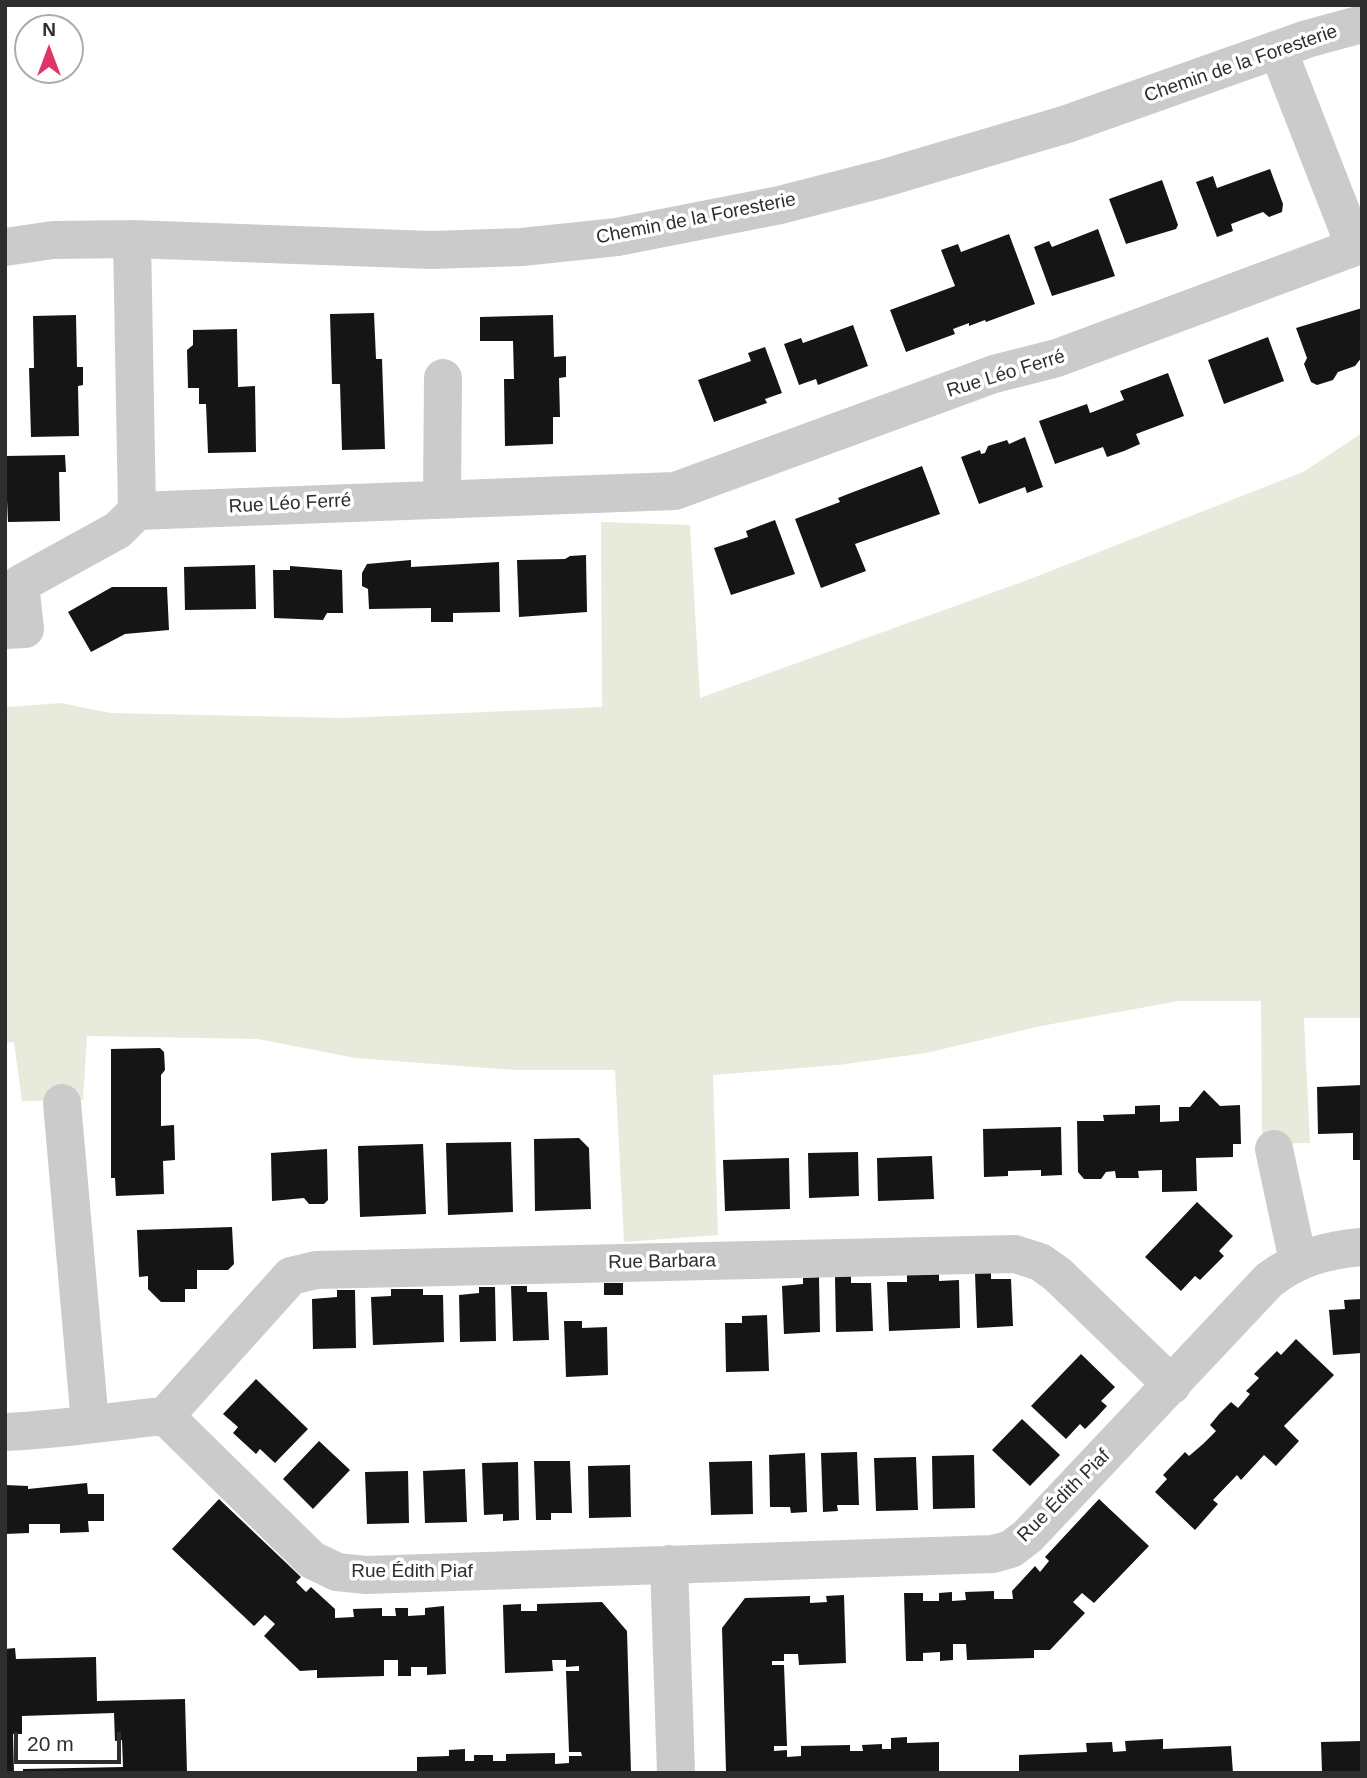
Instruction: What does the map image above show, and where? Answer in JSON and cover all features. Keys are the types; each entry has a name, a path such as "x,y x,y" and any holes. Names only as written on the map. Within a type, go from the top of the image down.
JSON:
{"street":[{"name":"Chemin de la Foresterie","path":"5,247 53,240 132,239 432,250 522,247 617,237 780,205 881,179 1066,124 1278,50 1362,24"},
{"name":"Rue Léo Ferré","path":"137,511 442,497 675,491 994,374 1057,358 1355,247 1278,50"},
{"path":"5,630 25,629 20,584 118,530 137,511 132,239"},
{"path":"442,497 443,378"},
{"path":"62,1102 90,1423"},
{"path":"1274,1149 1298,1261"},
{"name":"Rue Édith Piaf","path":"164,1416 312,1560 337,1572 366,1575 993,1554 1012,1549 1028,1536 1269,1280 1298,1261 1322,1252 1362,1247"},
{"name":"Rue Barbara","path":"164,1416 291,1276 316,1270 1015,1254 1040,1262 1057,1274 1171,1385"},
{"path":"5,1432 45,1431 90,1423 164,1416"},
{"path":"669,1564 676,1773"}],"shaded area":[{"path":"1362,433 1362,1018 1304,1018 1310,1143 1262,1144 1261,1001 1179,1001 1041,1026 926,1053 838,1065 713,1075 718,1235 624,1242 615,1070 514,1070 355,1058 258,1039 87,1036 83,1100 22,1101 14,1042 5,1043 6,707 61,703 110,713 344,718 602,707 601,522 690,525 700,698 1030,579 1303,472"}],"building":[{"path":"1270,169 1283,204 1282,212 1269,217 1263,212 1231,224 1233,231 1217,237 1196,182 1213,176 1217,188"},
{"path":"1162,180 1178,225 1176,229 1126,244 1109,199"},
{"path":"1098,229 1115,276 1052,296 1034,247 1049,241 1052,247"},
{"path":"1009,234 1035,304 986,322 985,320 969,326 969,323 953,329 955,334 906,352 890,310 955,286 941,250 958,244 961,252"},
{"path":"1362,308 1362,357 1355,366 1338,372 1333,380 1317,385 1311,382 1304,364 1307,358 1296,328"},
{"path":"374,313 376,359 382,359 385,449 342,450 340,384 332,384 330,314"},
{"path":"76,315 77,367 83,367 83,385 78,386 79,436 31,437 29,368 34,368 33,316"},
{"path":"553,315 554,357 566,356 566,377 559,378 560,417 553,417 553,444 505,446 504,379 514,379 513,341 480,341 480,317"},
{"path":"853,325 868,366 818,385 816,379 799,385 784,344 801,338 803,343"},
{"path":"237,329 238,387 255,386 256,452 208,453 206,404 199,404 199,388 188,388 187,350 193,345 193,330"},
{"path":"1268,337 1284,381 1224,404 1208,360"},
{"path":"765,347 782,393 765,399 767,403 714,422 698,380 751,361 748,353"},
{"path":"1168,373 1184,416 1136,434 1140,444 1124,451 1107,457 1103,447 1055,464 1039,421 1087,404 1090,413 1124,400 1120,391"},
{"path":"1025,437 1043,487 1027,493 1025,487 979,504 961,457 980,450 981,454 985,453 988,446 1007,440 1009,444"},
{"path":"65,455 66,472 59,472 60,521 8,522 5,456"},
{"path":"922,466 940,514 855,544 866,571 821,588 795,519 840,502 838,498"},
{"path":"775,520 795,574 731,595 714,548 748,537 746,531"},
{"path":"586,555 587,612 519,617 517,560 565,559"},
{"path":"411,560 411,567 499,562 500,612 453,613 453,622 431,622 431,608 369,609 368,589 362,586 362,573 367,564"},
{"path":"255,565 256,609 185,610 184,567"},
{"path":"290,566 342,570 343,613 327,613 323,620 274,618 273,570 290,570"},
{"path":"112,587 167,587 169,630 125,634 91,652 68,612"},
{"path":"160,1048 164,1052 165,1070 161,1075 161,1126 174,1125 175,1160 163,1161 164,1194 116,1196 115,1178 111,1178 111,1049"},
{"path":"1362,1085 1362,1160 1353,1160 1353,1133 1318,1134 1317,1087"},
{"path":"1204,1090 1220,1106 1240,1105 1241,1144 1233,1144 1233,1157 1196,1158 1197,1191 1162,1192 1162,1170 1138,1171 1139,1178 1116,1178 1115,1171 1106,1172 1101,1179 1084,1179 1078,1172 1077,1121 1104,1121 1103,1115 1135,1114 1135,1106 1160,1105 1160,1122 1179,1121 1179,1107 1190,1107"},
{"path":"1061,1127 1062,1175 1041,1176 1041,1170 1008,1171 1008,1176 984,1177 983,1129"},
{"path":"579,1138 589,1148 591,1209 535,1211 534,1139"},
{"path":"511,1142 513,1212 448,1215 446,1143"},
{"path":"423,1144 426,1214 360,1217 358,1146"},
{"path":"327,1149 328,1200 324,1204 309,1204 304,1198 272,1201 271,1153"},
{"path":"858,1152 859,1196 809,1198 808,1153"},
{"path":"932,1156 934,1199 878,1201 877,1158"},
{"path":"789,1158 790,1209 725,1211 723,1160"},
{"path":"1197,1202 1233,1236 1219,1251 1224,1256 1200,1280 1195,1276 1181,1291 1145,1257"},
{"path":"232,1227 234,1264 228,1270 197,1270 197,1289 185,1289 185,1302 161,1302 148,1289 148,1276 139,1277 137,1230"},
{"path":"975,1273 991,1273 991,1279 1011,1279 1013,1326 977,1328"},
{"path":"939,1274 939,1281 959,1280 960,1328 889,1331 887,1282 907,1282 907,1275"},
{"path":"851,1276 851,1283 871,1283 873,1331 836,1332 835,1277"},
{"path":"819,1277 820,1332 784,1334 782,1286 803,1284 803,1278"},
{"path":"604,1283 623,1283 623,1295 604,1295"},
{"path":"511,1286 527,1286 527,1292 547,1292 549,1340 513,1341"},
{"path":"479,1287 495,1287 496,1341 460,1342 459,1295 479,1293"},
{"path":"391,1289 423,1289 423,1295 443,1295 444,1342 373,1345 371,1297 391,1296"},
{"path":"337,1290 355,1290 356,1348 313,1349 312,1299 337,1297"},
{"path":"1362,1299 1362,1353 1333,1355 1329,1310 1345,1309 1344,1300"},
{"path":"767,1315 769,1371 726,1372 725,1323 742,1323 742,1316"},
{"path":"564,1321 582,1321 582,1328 607,1327 608,1375 566,1377"},
{"path":"1296,1339 1334,1375 1284,1426 1299,1441 1276,1466 1264,1455 1241,1480 1237,1475 1213,1500 1218,1504 1195,1530 1155,1492 1167,1479 1163,1475 1185,1452 1189,1456 1216,1431 1210,1425 1220,1413 1231,1402 1238,1408 1250,1394 1246,1391 1259,1378 1254,1374 1277,1351 1281,1355"},
{"path":"1081,1354 1115,1387 1101,1401 1107,1406 1096,1418 1085,1429 1080,1424 1066,1439 1031,1406"},
{"path":"256,1379 308,1429 275,1463 260,1449 256,1454 233,1433 238,1427 223,1414"},
{"path":"1022,1419 1060,1455 1030,1486 992,1450"},
{"path":"319,1441 350,1470 313,1509 283,1479"},
{"path":"857,1452 859,1505 837,1505 838,1511 823,1512 821,1453"},
{"path":"805,1453 807,1512 791,1513 790,1507 770,1507 769,1455"},
{"path":"974,1455 975,1508 933,1509 932,1456"},
{"path":"916,1457 918,1510 876,1511 874,1458"},
{"path":"534,1461 570,1461 572,1513 551,1513 551,1520 536,1520"},
{"path":"752,1461 753,1514 711,1515 709,1462"},
{"path":"518,1462 519,1520 503,1521 503,1514 484,1515 482,1463"},
{"path":"630,1465 631,1517 589,1518 588,1466"},
{"path":"465,1469 467,1522 425,1523 423,1471"},
{"path":"408,1471 409,1523 367,1524 365,1472"},
{"path":"87,1483 88,1494 104,1494 104,1521 88,1521 89,1532 60,1533 60,1524 29,1524 29,1533 5,1534 5,1485 28,1486 28,1489"},
{"path":"219,1499 301,1577 296,1582 306,1592 311,1587 335,1609 335,1618 354,1617 353,1609 382,1608 382,1616 396,1616 395,1608 408,1608 408,1616 425,1615 425,1608 444,1606 446,1674 427,1675 427,1667 411,1667 411,1676 398,1676 398,1660 384,1660 384,1676 317,1678 317,1670 300,1671 264,1636 275,1624 265,1615 254,1626 172,1549"},
{"path":"1099,1499 1149,1546 1094,1603 1082,1593 1073,1602 1085,1613 1050,1650 1034,1650 1034,1658 967,1660 966,1644 953,1644 953,1660 940,1661 940,1652 923,1653 923,1661 906,1661 904,1593 923,1593 923,1601 939,1601 939,1593 952,1592 952,1601 966,1600 965,1592 994,1591 994,1599 1013,1599 1012,1591 1035,1566 1040,1572 1049,1561 1045,1557"},
{"path":"844,1595 846,1663 799,1665 798,1654 784,1654 784,1661 772,1661 772,1665 784,1665 787,1746 774,1746 774,1751 787,1750 787,1757 801,1756 801,1746 850,1745 850,1751 863,1751 862,1745 882,1744 882,1749 891,1749 891,1738 907,1737 907,1743 939,1742 939,1773 726,1771 722,1628 745,1598 810,1596 810,1603 827,1602 826,1596"},
{"path":"602,1602 627,1631 631,1773 417,1773 417,1757 449,1756 449,1750 465,1749 465,1761 474,1761 474,1755 493,1755 493,1761 506,1761 506,1754 555,1753 555,1764 569,1763 569,1756 582,1756 581,1752 569,1752 566,1671 579,1671 579,1666 566,1667 566,1660 552,1660 553,1671 505,1673 503,1605 521,1604 521,1611 537,1611 537,1604"},
{"path":"15,1648 16,1659 96,1657 97,1701 185,1699 187,1773 23,1773 23,1769 123,1767 122,1740 115,1741 114,1713 22,1716 22,1734 13,1734 14,1773 5,1773 5,1649"},
{"path":"1163,1739 1163,1749 1231,1746 1233,1773 1019,1773 1019,1755 1087,1752 1086,1743 1112,1742 1113,1752 1126,1751 1125,1741"},
{"path":"1362,1741 1362,1773 1322,1772 1321,1742"}]}
